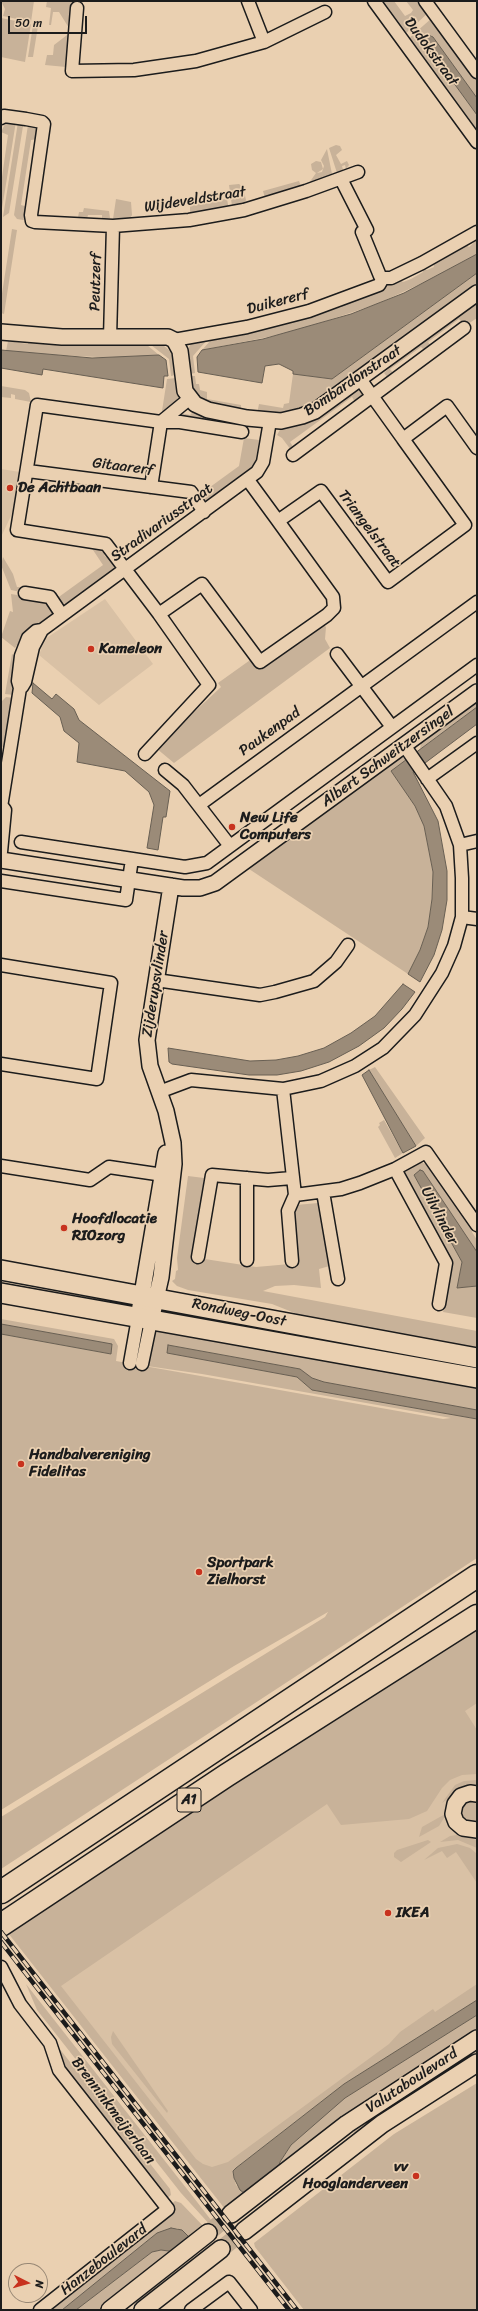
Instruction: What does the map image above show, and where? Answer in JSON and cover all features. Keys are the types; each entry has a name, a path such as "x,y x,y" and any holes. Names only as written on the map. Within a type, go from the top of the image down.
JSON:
{"highway":[{"name":"A1","path":"1,1892 477,1576"},
{"name":"A1","path":"7,1921 234,1771 477,1616"}],"main road":[{"name":"Rondweg-Oost","path":"1,1270 477,1358"},
{"name":"Rondweg-Oost","path":"1,1294 477,1378"},
{"name":"Valutaboulevard","path":"231,2214 347,2124 477,2039"},
{"name":"Valutaboulevard","path":"244,2231 360,2140 412,2104 477,2063"},
{"path":"110,2310 208,2232"},
{"path":"143,2310 221,2249"}],"street":[{"path":"248,1 264,42"},
{"name":"Dudokstraat","path":"374,1 477,142"},
{"path":"425,1 477,72"},
{"path":"77,8 72,71 134,70 172,66 220,56 264,42 326,12"},
{"name":"Wijdeveldstraat","path":"1,118 4,116 26,119 42,122 44,124 31,215 32,221 113,226 189,220 244,210 341,179 358,172"},
{"path":"341,179 364,231 380,276 383,278 391,278 422,263 477,232"},
{"name":"Peutzerf","path":"110,338 113,226"},
{"name":"Duikererf","path":"174,340 254,325 309,311 379,286 383,278"},
{"name":"Bombardonstraat","path":"189,399 195,404 208,410 270,421 290,420 315,411 477,293"},
{"name":"Bombardonstraat","path":"293,454 464,328"},
{"path":"1,332 62,337 110,338 160,335 168,336 174,340 180,351 185,391 189,399 161,422 151,487"},
{"name":"Triangelstraat","path":"278,521 321,491 388,582 466,525 360,378"},
{"path":"145,754 209,685 159,614 106,544 17,530 28,471 37,405 161,422 180,422 242,432"},
{"path":"403,439 447,406 477,448"},
{"name":"Stradivariusstraat","path":"1,852 5,810 2,806 20,688 25,682 33,647 42,630 248,480 264,462 270,421"},
{"name":"Gitaarerf","path":"28,471 191,492 204,512"},
{"path":"159,614 202,584 260,662 327,615 334,608 333,597 248,480"},
{"path":"25,593 50,596 62,615"},
{"name":"Paukenpad","path":"198,805 477,602"},
{"path":"337,654 392,727"},
{"name":"Albert Schweitzersingel","path":"21,842 194,867 207,863 477,665"},
{"name":"Albert Schweitzersingel","path":"1,860 171,886 200,888 220,881 477,692"},
{"path":"428,779 477,743"},
{"path":"159,1092 191,1080 283,1088 321,1081 356,1066 370,1056 405,1027 428,996 451,954 462,917 460,845 446,806 404,745"},
{"path":"165,770 183,785 230,846"},
{"path":"460,845 477,841"},
{"path":"1,881 126,900 132,859"},
{"name":"Zijderupsvlinder","path":"144,1320 150,1297 168,1176 169,1127 150,1066 147,1040 171,886"},
{"path":"462,917 477,920"},
{"path":"156,980 260,995 314,981 336,962 348,945"},
{"path":"1,965 111,982 97,1079 1,1064"},
{"path":"283,1088 295,1194 288,1212 292,1261"},
{"path":"295,1194 323,1192 360,1183 395,1168 426,1152 477,1225"},
{"path":"1,1166 90,1180 109,1167 168,1176"},
{"name":"Uilvlinder","path":"395,1168 446,1263 439,1304"},
{"path":"198,1257 212,1175 268,1180 292,1178"},
{"path":"247,1178 247,1260"},
{"path":"323,1192 338,1280"},
{"path":"136,1363 144,1320"},
{"path":"477,1794 470,1793 461,1796 455,1804 453,1814 456,1822 463,1828 477,1830"},
{"name":"Brenninkmeijerlaan","path":"1,1967 20,2004 50,2043 59,2070 168,2209"},
{"name":"Hanzeboulevard","path":"40,2310 168,2209"},
{"path":"191,2310 229,2282 251,2310"}],"shaded area":[{"path":"1,1 34,1 31,22 3,16 5,9"},
{"path":"47,1 83,1 83,7 71,27 69,28 59,12 53,12 51,25 49,25 51,8 46,7"},
{"path":"379,1 394,1 405,16 413,10 406,1 419,1 428,13 405,34"},
{"path":"1,18 31,24 25,62 1,57"},
{"path":"432,18 477,80 477,98 433,37 431,35 424,42 477,115 477,134 408,39"},
{"path":"33,25 38,26 33,57 28,57"},
{"path":"71,32 66,67 45,65 47,55 53,55 54,45"},
{"path":"429,35 433,37 477,98 477,115 424,42"},
{"path":"16,121 1,214 1,184 8,135 1,132 6,122"},
{"path":"18,122 23,126 9,213 3,217"},
{"path":"28,125 34,125 39,128 38,139 31,140 21,205 28,207 26,219 23,220 17,219 14,215"},
{"path":"336,145 340,146 342,150 336,155 341,164 347,161 349,165 346,169 345,165 342,166 343,170 337,173 329,148"},
{"path":"327,149 332,174 309,183 316,173 312,170 311,164 316,161 321,162 323,169 324,166 321,160"},
{"path":"299,181 301,186 265,198 263,191"},
{"path":"239,184 243,187 246,200 244,203 232,206 229,185"},
{"path":"116,199 131,202 132,215 130,219 113,219"},
{"path":"227,199 229,210 190,217 190,203"},
{"path":"84,208 109,211 110,218 106,219 106,223 102,222 102,215 88,215 86,223 77,223 79,212 83,212"},
{"path":"12,229 17,230 4,314 1,313 1,300"},
{"path":"477,240 477,254 429,280 377,304 293,332 202,350 212,339 250,332 342,307 341,304 399,279 403,282 411,279 423,272 422,269 427,270 434,267 433,263 465,244 469,247"},
{"path":"477,254 477,273 332,379 293,374 293,371 279,364 265,366 262,383 198,372 197,357 202,350 263,339 351,314 404,293"},
{"path":"477,273 477,287 368,367 365,364 346,379 347,382 314,406 291,415 257,414 259,404 283,408 284,404 289,403 293,374 332,379"},
{"path":"477,299 477,318 465,326 459,319 428,342 431,346 425,351 421,347 390,369 394,374 389,379 384,373 394,363 393,360"},
{"path":"196,338 208,339 193,356 195,373 190,374 187,352 190,345"},
{"path":"8,341 28,344 28,341 144,342 144,345 147,345 159,355 118,358 35,354 6,351"},
{"path":"150,342 164,346 169,350 174,359 176,375 171,376 169,359 151,345"},
{"path":"1,350 92,358 159,355 166,360 168,376 164,376 163,388 43,369 42,375 1,368"},
{"path":"190,376 195,376 196,384 199,384 200,390 207,392 207,399 241,405 241,411 201,401 192,389"},
{"path":"176,378 178,397 175,405 164,414 162,411 167,379"},
{"path":"1,386 25,390 29,393 31,402 15,399 15,395 11,394 11,398 1,397"},
{"path":"354,390 362,391 363,397 355,402 352,397 290,442 294,448 291,450 282,438 277,435 281,428"},
{"path":"181,413 190,415 192,413 239,421 237,428 178,417"},
{"path":"244,438 259,440 255,465 250,472 209,501 202,499 198,492 204,488 206,490 239,466"},
{"name":"De Achtbaan","path":"1,469 20,472 17,503 1,537"},
{"path":"91,547 101,547 107,552 104,555 106,557 110,555 115,562 114,570 69,605 58,602 56,599 103,565"},
{"path":"3,557 13,574 17,587 22,587 21,592 11,590 1,565"},
{"path":"11,594 48,600 53,607 53,616 20,646 17,645 15,648 1,637 10,611 13,612"},
{"name":"Kameleon","path":"105,599 153,664 99,705 39,655 45,639"},
{"path":"324,625 326,627 325,639 330,648 174,763 156,748 187,716 189,717 221,687 218,683 253,658 261,670"},
{"path":"12,654 16,657 14,695 5,694"},
{"path":"33,683 52,699 56,694 74,709 79,720 170,791 166,817 163,817 158,850 147,848 154,805 149,792 125,771 77,762 79,743 64,731 60,717 32,693"},
{"path":"6,697 14,698 7,745 2,747 1,702"},
{"path":"477,697 477,707 420,749 422,738"},
{"path":"477,707 477,724 413,772 438,821 447,871 447,900 442,930 434,955 420,982 408,974 420,950 428,927 432,899 433,872 424,826 415,806 391,771"},
{"path":"400,757 407,759 391,771 415,806 424,826 433,872 432,899 428,927 420,950 408,974 246,867"},
{"path":"403,984 415,992 402,1009 384,1028 359,1046 329,1062 301,1071 277,1075 249,1075 172,1064 169,1062 168,1048 250,1061 276,1060 298,1056 324,1048 351,1033 375,1016"},
{"path":"375,1067 425,1138 416,1146 369,1070"},
{"path":"369,1070 416,1146 403,1153 362,1075"},
{"path":"384,1120 403,1153 395,1158 378,1127 380,1125 379,1123"},
{"path":"419,1162 430,1165 474,1229 472,1232 477,1240 477,1252 423,1171 414,1175 462,1262 457,1288 477,1286 477,1318 443,1312 451,1262 404,1173"},
{"path":"420,1170 423,1171 477,1252 477,1286 457,1288 462,1262 414,1175"},
{"path":"188,1176 204,1178 192,1257 256,1267 290,1264 290,1268 296,1267 291,1213 296,1205 318,1203 318,1206 322,1206 333,1265 319,1269 321,1288 294,1285 275,1286 263,1291 477,1331 477,1352 363,1331 297,1314 272,1304 188,1290 177,1286 172,1281 175,1279 176,1271 178,1270 177,1258"},
{"name":"Sportpark Zielhorst","path":"1,1319 114,1339 118,1346 116,1361 443,1419 451,1418 202,1374 147,1366 154,1333 157,1329 477,1389 477,1410 324,1382 312,1378 300,1369 168,1345 167,1353 297,1377 312,1390 477,1419 477,1558 1,1869 1,1817 325,1617 328,1612 234,1666 1,1810 1,1334 111,1354 112,1344 1,1324"},
{"path":"1,1324 112,1344 111,1354 1,1334"},
{"path":"168,1345 300,1369 312,1378 324,1382 477,1410 477,1419 312,1390 297,1377 167,1353"},
{"path":"477,1628 477,1703 465,1711 477,1730 477,1774 462,1775 450,1780 442,1788 427,1811 409,1819 341,1825 327,1804 61,1986 196,2159 203,2164 212,2167 228,2162 389,2044 400,2032 433,2009 435,2012 477,1984 477,2000 344,2084 236,2168 233,2173 236,2185 248,2196 225,2209 8,1933 201,1804"},
{"path":"477,1665 477,1985 208,2178 33,1960"},
{"path":"477,1780 477,1788 460,1790 442,1803 455,1785 464,1781"},
{"path":"468,1800 477,1801 477,1824 472,1825 461,1819 460,1810"},
{"path":"447,1813 439,1826 419,1837 422,1827"},
{"path":"457,1835 477,1840 477,1848 458,1840 440,1842 450,1836"},
{"path":"428,1840 431,1842 401,1862 394,1857 394,1853 397,1850"},
{"path":"457,1844 470,1848 477,1854 477,1883 456,1852 447,1858 442,1851 424,1860 438,1848"},
{"path":"26,1984 211,2220 211,2226 181,2193 37,2010"},
{"path":"477,2000 477,2015 345,2098 291,2145 280,2162 277,2174 248,2196 240,2190 234,2178 233,2171 236,2168 344,2084"},
{"path":"477,2015 477,2036 277,2174 280,2163 291,2145 345,2098"},
{"path":"113,2031 168,2111 167,2113 112,2044 111,2037"},
{"path":"55,2043 170,2189 171,2195 165,2200 63,2071"},
{"path":"477,2043 477,2060 361,2135 357,2131 354,2133 352,2131"},
{"name":"vv Hooglanderveen","path":"477,2083 477,2310 304,2310 255,2247 254,2243 394,2134"},
{"path":"175,2201 181,2203 205,2228 192,2240 177,2228 157,2233 62,2310 46,2310"},
{"path":"171,2228 182,2230 192,2240 176,2252 161,2250 152,2252 76,2310 62,2310 157,2233"},
{"path":"161,2250 176,2252 102,2310 76,2310 152,2252"}],"tunnel":[{"path":"208,2233 231,2214"},
{"path":"221,2249 244,2231"}],"railway":[{"path":"1,1932 297,2310"},
{"path":"1,1942 289,2310"}],"place":[{"name":"De Achtbaan","path":"10,488"},
{"name":"Kameleon","path":"91,649"},
{"name":"New Life Computers","path":"232,827"},
{"name":"Hoofdlocatie RIOzorg","path":"64,1228"},
{"name":"Handbalvereniging Fidelitas","path":"21,1464"},
{"name":"Sportpark Zielhorst","path":"199,1572"},
{"name":"IKEA","path":"388,1913"},
{"name":"vv Hooglanderveen","path":"416,2176"}]}
